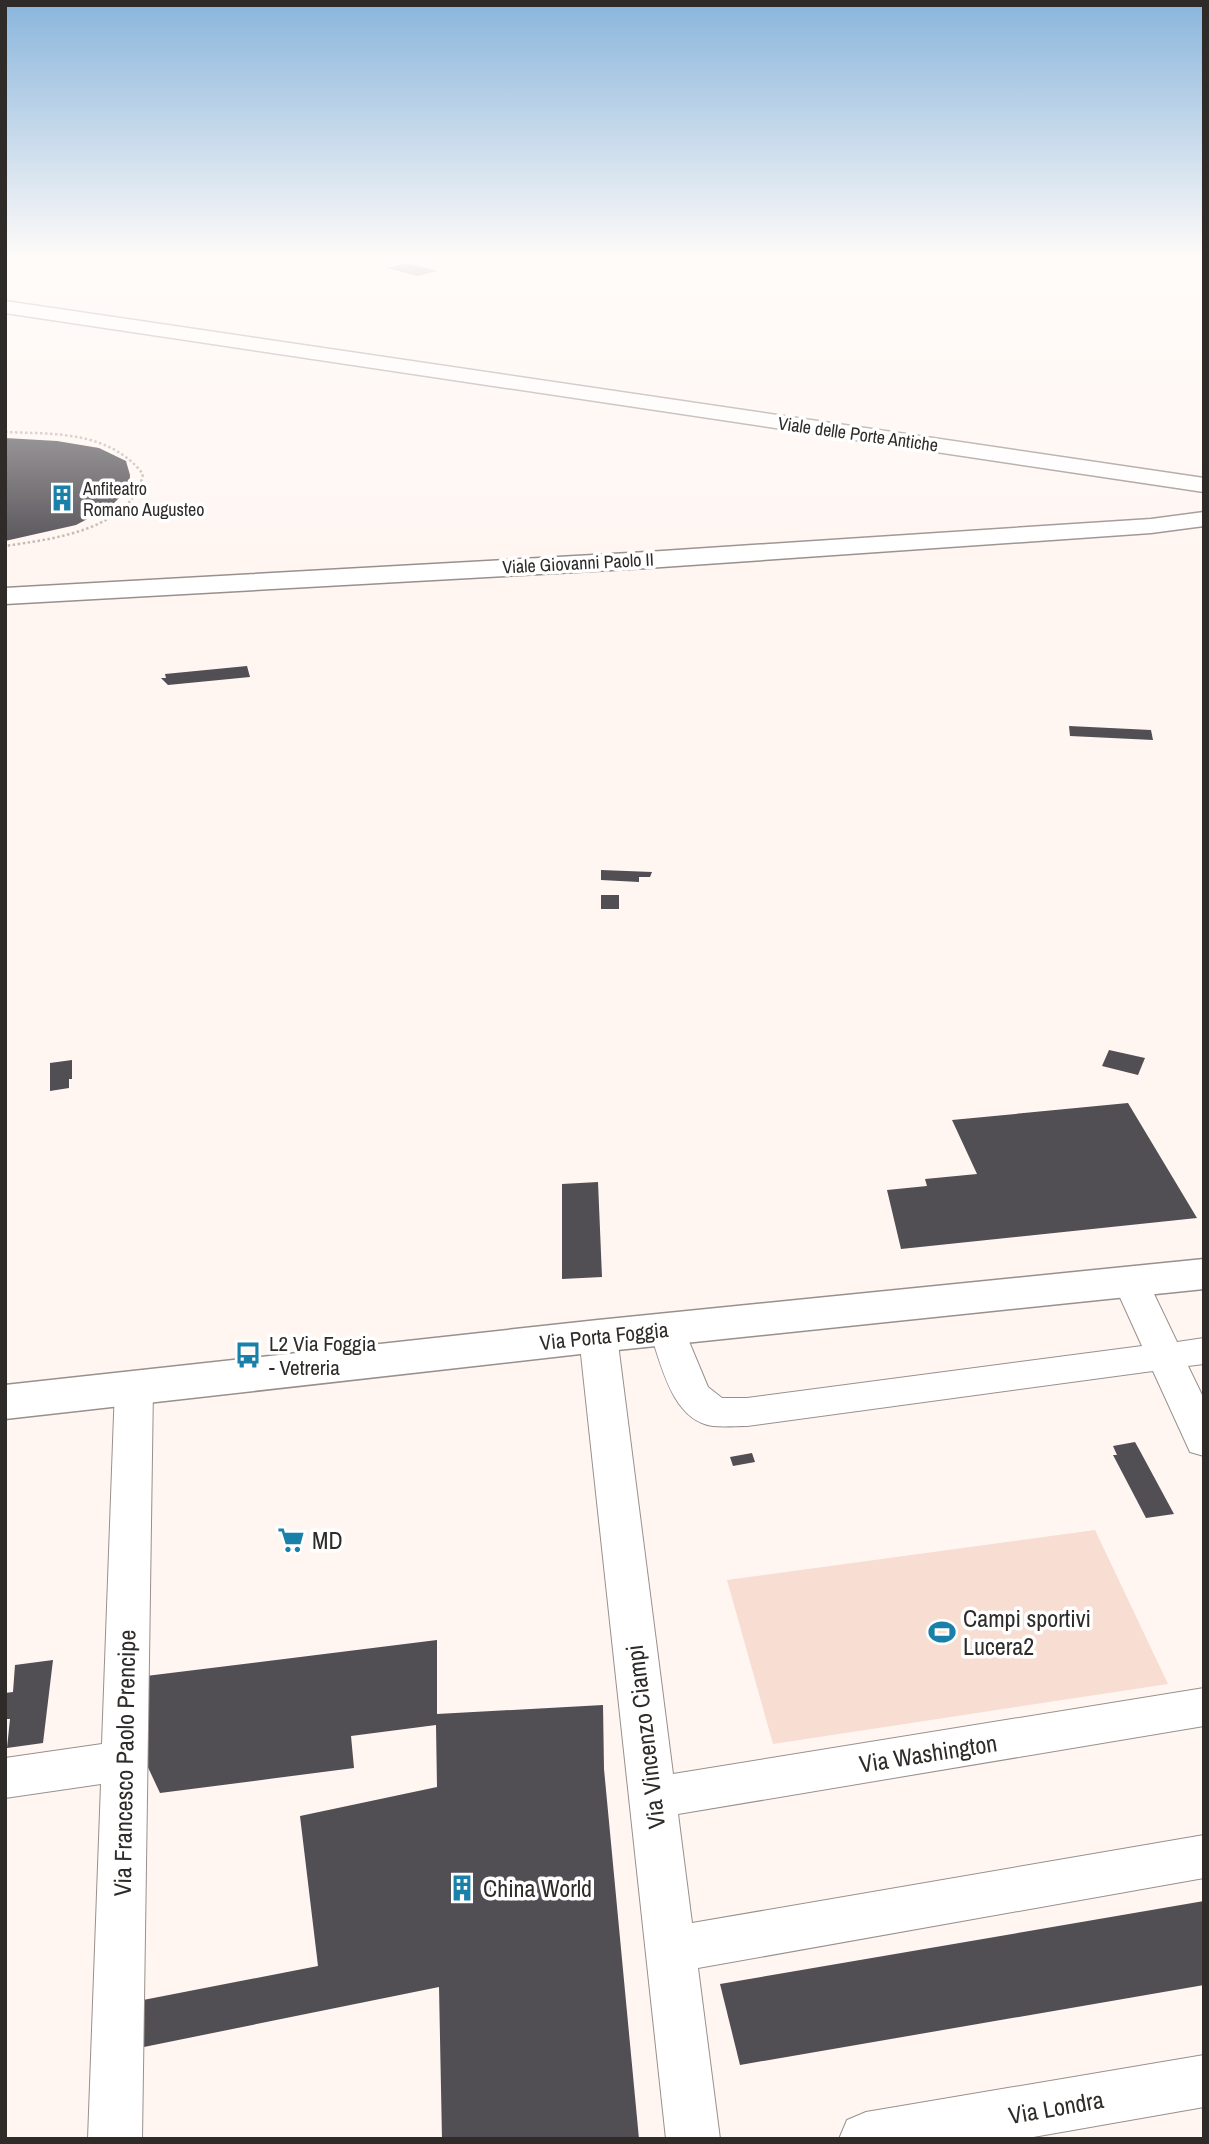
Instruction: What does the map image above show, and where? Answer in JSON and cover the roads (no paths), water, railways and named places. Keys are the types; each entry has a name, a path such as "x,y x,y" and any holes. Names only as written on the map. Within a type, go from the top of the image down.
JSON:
{"main road":[{"name":"Viale delle Porte Antiche","path":"358,359 1170,479"},
{"path":"1170,479 1204,485"},
{"path":"1170,479 1204,492"},
{"path":"1151,526 1204,519"},
{"path":"1151,526 1204,526"},
{"name":"Viale Giovanni Paolo II","path":"5,596 633,561 1151,526"},
{"name":"Via Porta Foggia","path":"5,1402 598,1336 1204,1274"}],"street":[{"path":"1131,1282 1204,1442"},
{"path":"667,1329 692,1395 713,1412 747,1412 1204,1351"},
{"name":"Via Vincenzo Ciampi","path":"598,1336 693,2139"},
{"name":"Via Francesco Paolo Prencipe","path":"115,2139 134,1387"},
{"name":"Via Washington","path":"653,1798 1204,1707"},
{"path":"5,1778 123,1762"},
{"path":"671,1950 1204,1857"},
{"name":"Via Londra","path":"866,2139 1204,2081"}],"place":[{"name":"Anfiteatro Romano Augusteo","path":"62,498"},
{"name":"L2 Via Foggia - Vetreria","path":"248,1355"},
{"name":"MD","path":"291,1540"},
{"name":"Campi sportivi Lucera2","path":"942,1632"},
{"name":"China World","path":"462,1888"}]}
